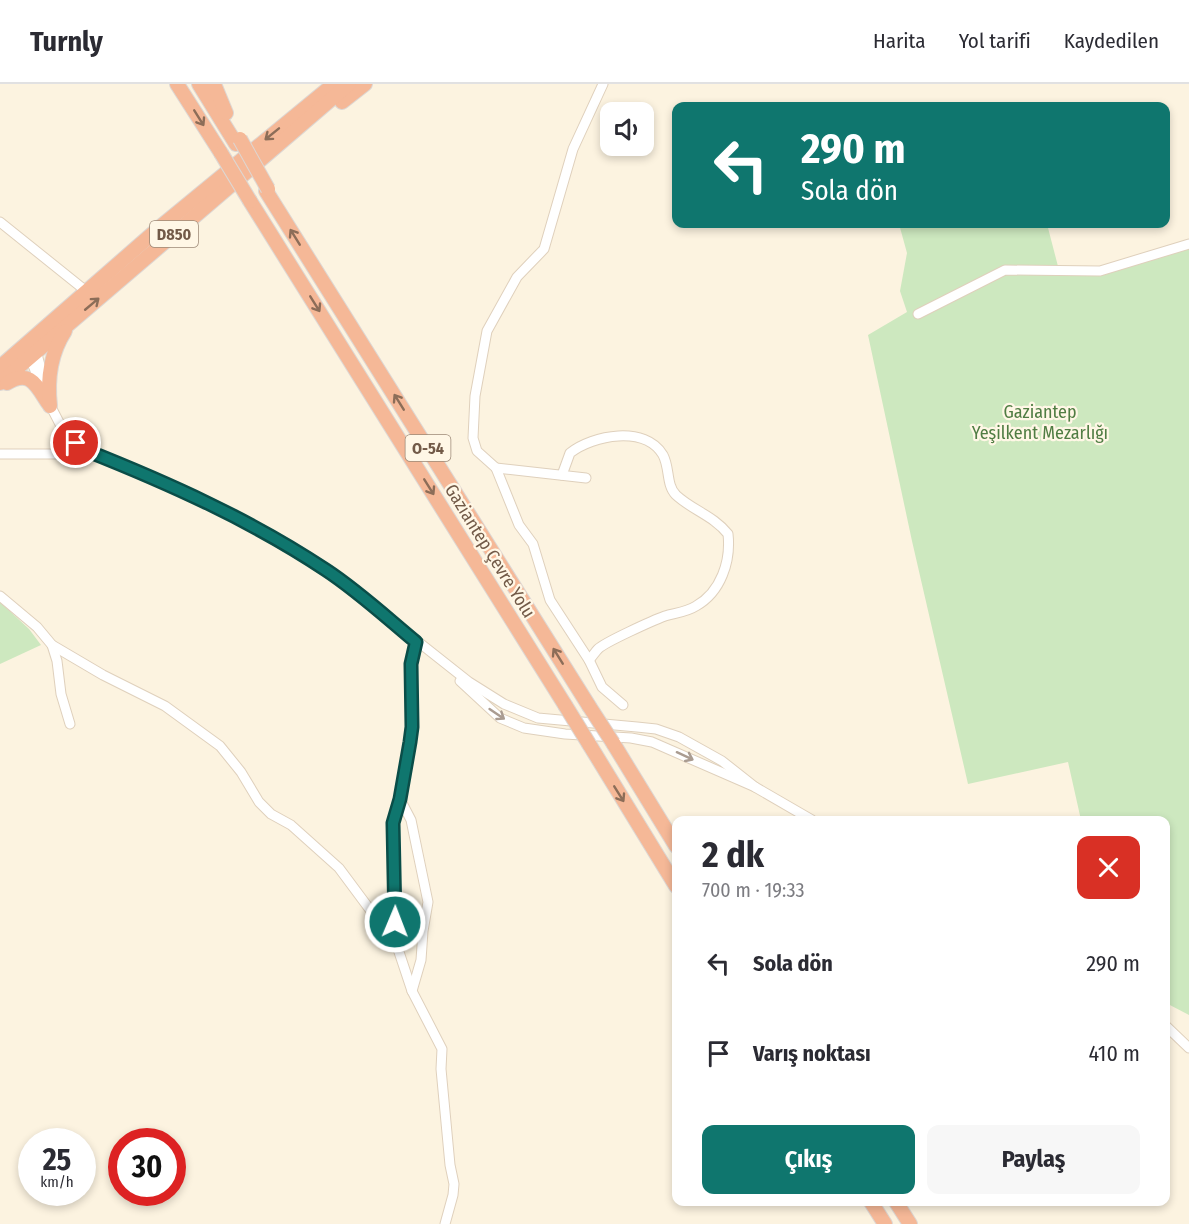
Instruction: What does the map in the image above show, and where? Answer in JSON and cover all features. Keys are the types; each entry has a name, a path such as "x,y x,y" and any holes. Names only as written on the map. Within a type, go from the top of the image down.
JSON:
{"highway":[{"name":"Gaziantep Çevre Yolu","path":"177,84 672,879"},
{"name":"Gaziantep Çevre Yolu","path":"199,84 238,141 281,216 672,839"},
{"path":"214,84 238,141"},
{"path":"291,118 322,84"},
{"name":"D850","path":"0,385 31,348 86,291 334,84"},
{"name":"D850","path":"0,367 75,318 349,84"},
{"path":"278,145 365,84"},
{"path":"50,406 48,387 55,350 63,333 75,318"},
{"path":"0,385 20,376 27,377 36,385 50,406"},
{"path":"874,1206 885,1224"},
{"path":"899,1206 910,1224"}],"street":[{"path":"603,84 573,149 544,249 517,277 487,331 475,396 473,438 477,451 496,468 519,525 533,544 550,600 590,660 602,687 623,705"},
{"path":"0,222 86,291"},
{"path":"918,314 1005,270 1100,271 1189,244"},
{"path":"31,348 50,406 62,428 85,450 186,492 289,546 330,572 416,642 469,682 504,704 538,718 656,729 679,737 722,761 755,787"},
{"path":"562,476 570,453 584,445 618,436 642,439 662,454 667,465 672,490 708,515 728,534 729,557 723,573 717,586 702,602 694,608 662,617 610,642 599,648 590,660"},
{"path":"0,454 58,454 85,450"},
{"path":"496,468 586,478"},
{"path":"0,596 38,627 52,645 57,661 61,694 70,724"},
{"path":"394,942 396,902 393,823 400,799 412,727 411,664 416,642"},
{"path":"52,645 103,675 165,706 220,746 241,772 259,802 271,814 291,825 339,868 394,942 412,991 442,1049 441,1069 454,1184 445,1224"},
{"path":"440,660 500,718 524,728 652,742 755,787 805,816"},
{"path":"400,799 411,820 428,902 421,960 412,991"},
{"path":"1170,1030 1189,1048"}],"green space":[{"name":"Gaziantep Yeşilkent Mezarlığı","path":"900,228 1048,228 1060,274 1095,276 1189,247 1189,1015 1170,1005 1170,816 1080,816 1068,762 968,784 912,541 868,335 907,312 900,291 907,253"},
{"path":"0,602 29,629 41,645 0,664"}],"route":[{"path":"76,443 85,450 186,492 289,546 330,572 416,642 411,664 412,727 400,799 393,823 395,922"}]}
